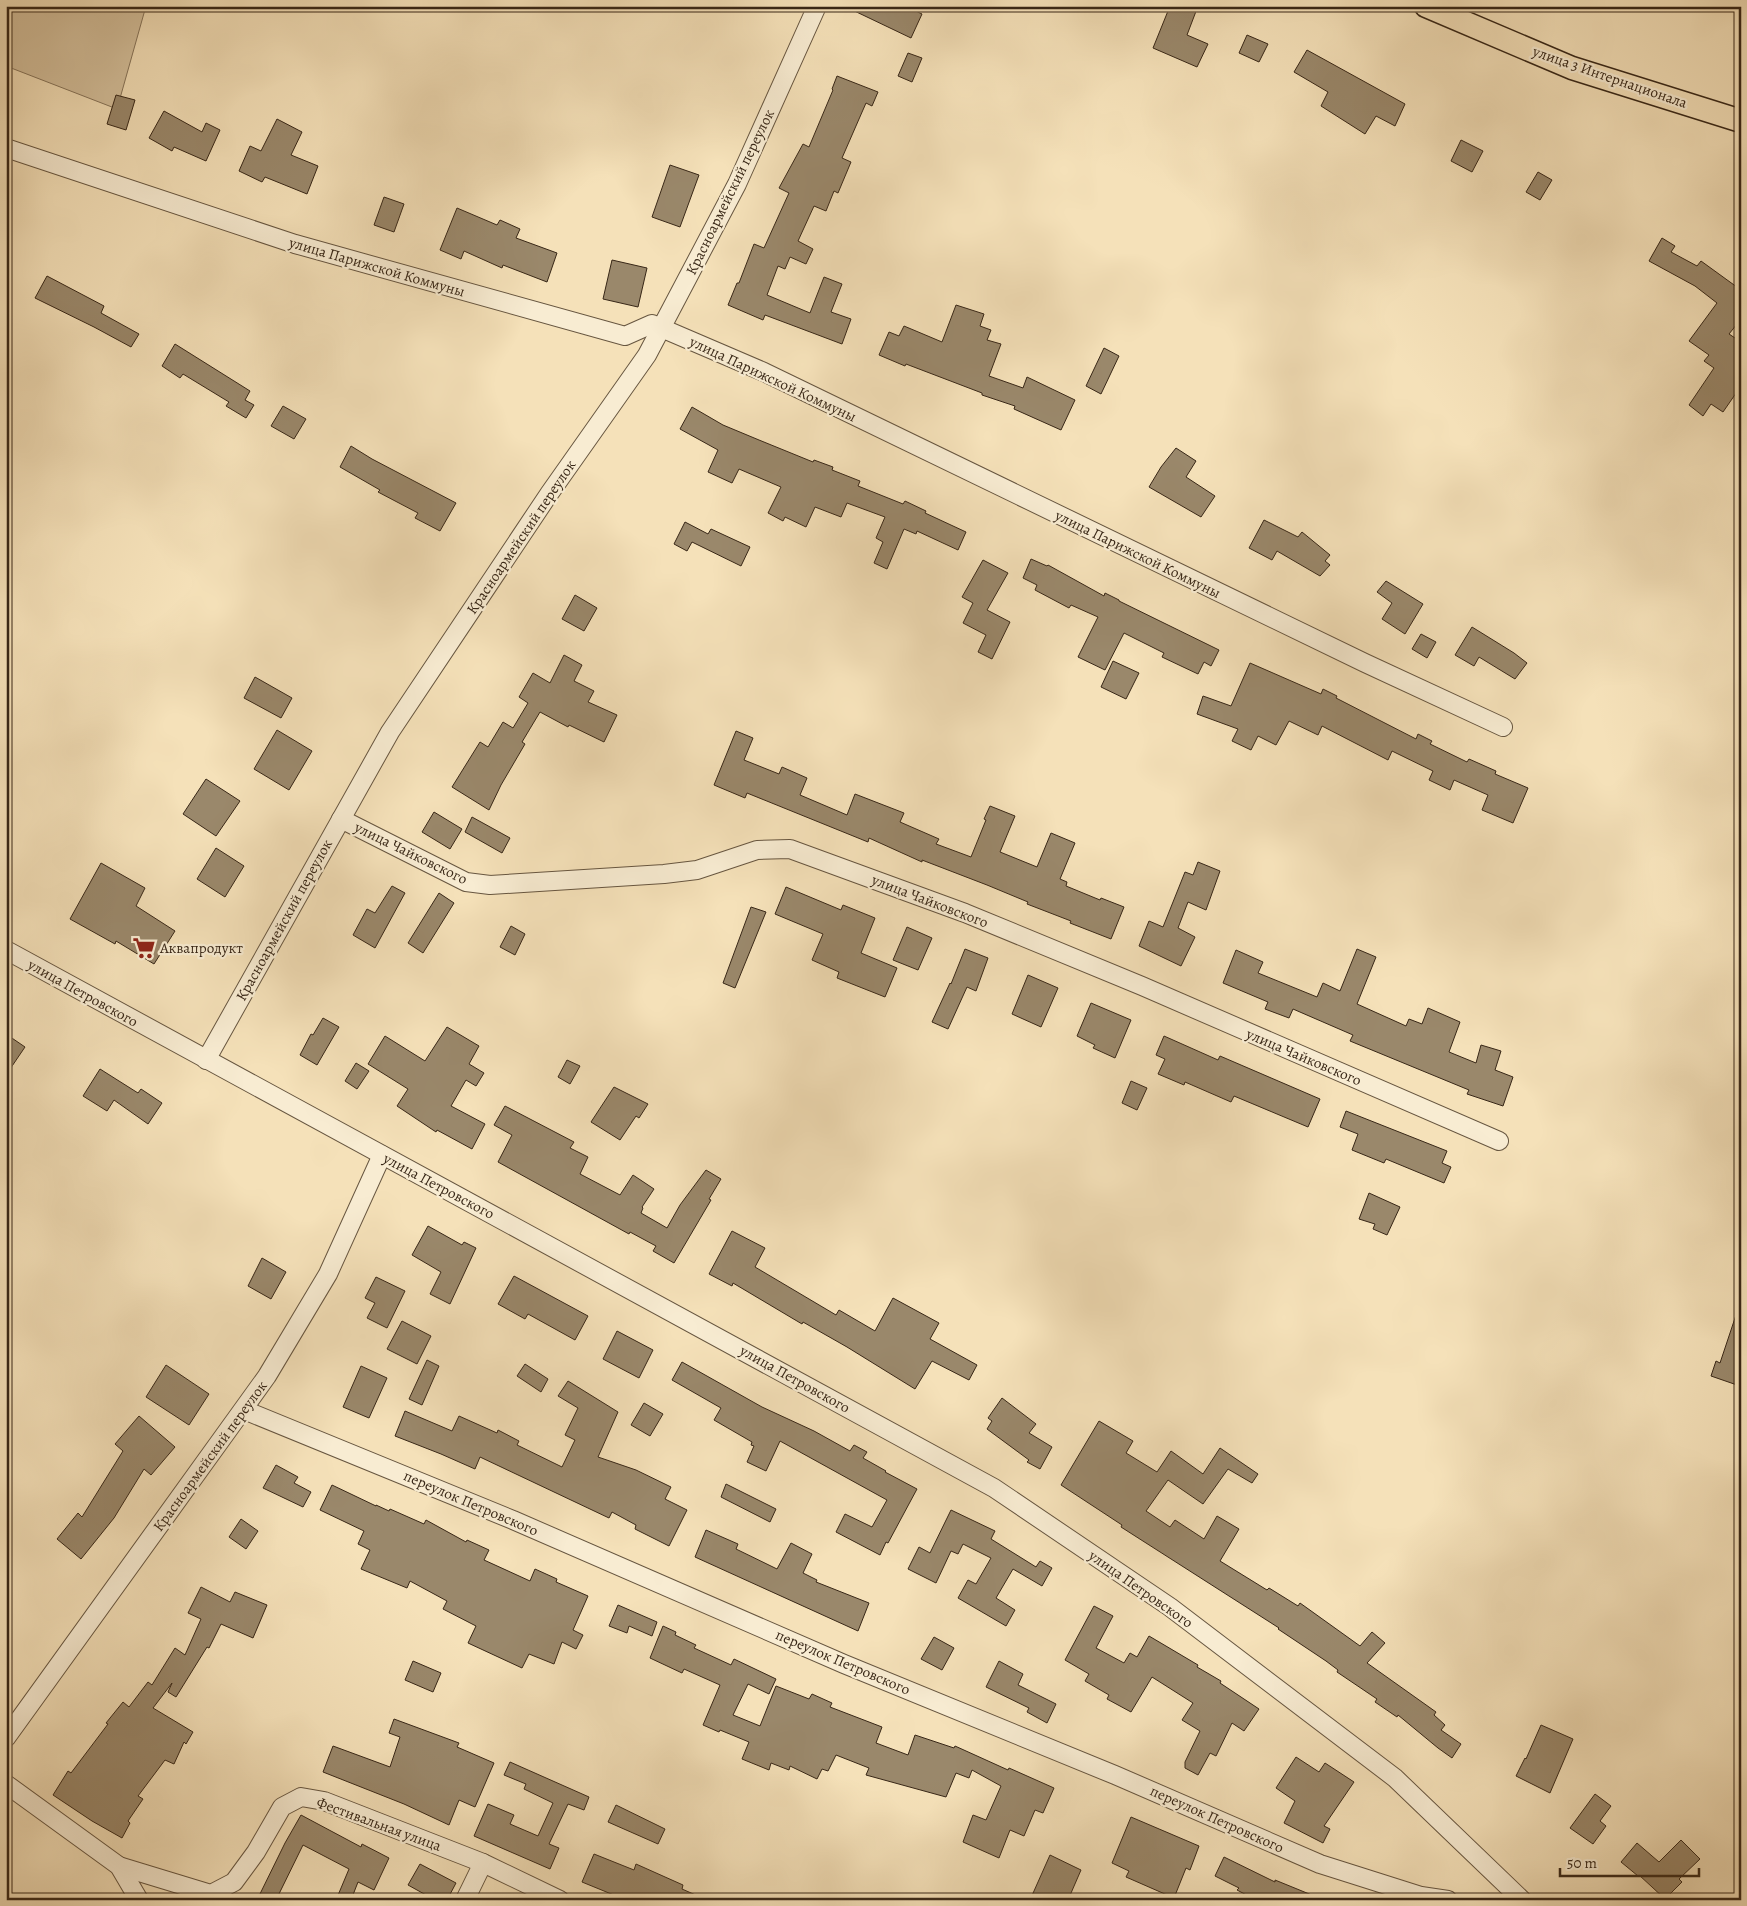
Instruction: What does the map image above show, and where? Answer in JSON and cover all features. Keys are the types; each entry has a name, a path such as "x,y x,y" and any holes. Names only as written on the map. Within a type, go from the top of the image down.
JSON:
{"main road":[{"name":"улица 3 Интернационала","path":"1426,6 1572,68 1741,120"}],"street":[{"name":"Красноармейский переулок","path":"206,1060 390,732 549,494 647,355 737,184 817,6"},
{"name":"улица Парижской Коммуны","path":"6,148 295,244 625,336 652,324 773,377 1365,664 1503,727"},
{"name":"улица Чайковского","path":"341,819 466,882 490,885 664,874 697,870 757,850 790,849 966,913 1151,990 1499,1141"},
{"name":"улица Петровского","path":"6,950 994,1488 1170,1607 1395,1778 1522,1900"},
{"name":"Красноармейский переулок","path":"6,1738 267,1376 328,1274 382,1155"},
{"name":"переулок Петровского","path":"244,1410 513,1520 844,1664 1115,1775 1320,1864 1421,1896 1448,1900"},
{"path":"6,1784 119,1866 139,1900"},
{"name":"Фестивальная улица","path":"119,1866 211,1894 234,1882 256,1852 282,1807 301,1797 324,1801 483,1863 560,1900"},
{"path":"465,1900 483,1863"}],"shaded area":[{"path":"6,6 146,6 117,109 6,66"}],"building":[{"path":"844,6 906,6 922,14 911,38"},
{"path":"1170,6 1198,6 1187,35 1208,44 1197,67 1153,48"},
{"path":"1247,35 1268,44 1259,62 1239,53"},
{"path":"1307,50 1405,104 1395,126 1376,116 1365,134 1321,106 1328,92 1294,72"},
{"path":"908,53 922,58 912,82 898,76"},
{"path":"837,76 878,92 872,106 866,103 842,158 851,162 838,193 834,191 826,211 814,206 798,241 813,249 806,264 790,257 785,269 778,266 767,295 810,313 824,277 842,284 831,312 851,319 842,344 765,315 763,320 728,305 754,244 764,248 789,193 779,188 803,144 809,147"},
{"path":"116,95 135,100 126,130 107,124"},
{"path":"164,111 202,132 206,123 220,130 206,161 174,147 172,151 149,138"},
{"path":"277,119 302,132 291,155 318,166 307,194 265,177 262,182 239,171 250,146 261,151"},
{"path":"1461,140 1483,151 1472,172 1451,161"},
{"path":"670,165 699,175 680,227 652,217"},
{"path":"1538,172 1552,180 1540,200 1526,192"},
{"path":"384,197 404,204 394,232 374,225"},
{"path":"457,208 497,225 500,220 520,229 516,238 557,253 547,282 503,265 502,268 464,251 461,259 440,250"},
{"path":"1662,238 1675,246 1671,252 1697,266 1701,261 1741,290 1741,319 1729,334 1741,342 1741,386 1723,412 1711,404 1703,416 1689,405 1714,368 1704,361 1709,355 1689,341 1717,303 1695,286 1649,261"},
{"path":"612,260 647,268 638,307 603,299"},
{"path":"47,276 104,306 101,313 139,334 131,347 35,298"},
{"path":"956,305 984,314 980,326 991,330 987,340 1001,344 989,376 1023,388 1027,377 1075,400 1061,430 1014,409 1015,406 879,355 889,332 899,336 904,326 942,342"},
{"path":"175,344 250,391 245,400 254,405 246,418 226,406 229,402 183,374 180,378 162,366"},
{"path":"1104,348 1119,356 1101,394 1086,386"},
{"path":"283,406 306,419 294,439 271,426"},
{"path":"692,407 723,425 813,462 814,460 833,467 832,470 860,481 858,486 903,504 905,501 926,511 925,513 966,532 958,550 917,531 916,534 904,529 887,569 874,563 883,542 876,538 885,517 847,503 841,517 815,507 806,527 785,517 783,521 768,513 781,487 739,469 732,483 708,472 718,450 680,429"},
{"path":"351,446 456,503 440,531 415,518 418,513 378,492 380,490 340,467"},
{"path":"1176,448 1196,461 1186,477 1215,496 1201,517 1149,487 1161,467"},
{"path":"1264,520 1298,537 1302,532 1330,555 1325,561 1330,565 1320,576 1277,551 1272,560 1249,548"},
{"path":"685,522 708,534 711,529 750,547 741,566 692,542 687,551 674,544"},
{"path":"1031,559 1048,565 1104,596 1105,593 1219,650 1211,666 1204,662 1198,674 1162,657 1164,653 1124,633 1105,670 1078,657 1098,617 1071,605 1069,608 1035,590 1037,585 1023,578"},
{"path":"983,560 1008,573 987,610 1010,622 992,659 978,652 986,635 963,623 973,603 962,597"},
{"path":"1386,581 1423,604 1405,634 1382,619 1392,603 1377,592"},
{"path":"575,595 597,608 584,631 562,619"},
{"path":"1472,627 1527,663 1515,679 1479,657 1474,666 1455,655"},
{"path":"1421,634 1436,642 1427,658 1412,649"},
{"path":"564,655 582,665 574,681 594,691 588,702 617,715 604,742 569,725 568,727 540,712 522,742 525,744 489,810 452,787 480,742 488,747 503,722 513,728 528,703 519,697 533,673 550,683"},
{"path":"1113,661 1139,673 1126,699 1101,687"},
{"path":"1250,663 1321,694 1323,689 1337,696 1336,698 1416,739 1418,734 1432,741 1430,744 1467,762 1469,759 1496,771 1495,774 1528,788 1513,823 1482,810 1488,795 1454,780 1450,790 1429,780 1433,771 1392,751 1388,760 1322,726 1318,735 1289,721 1276,745 1258,736 1251,750 1232,741 1238,729 1197,714 1203,696 1231,706"},
{"path":"255,677 292,698 281,718 244,698"},
{"path":"277,730 312,751 289,790 254,769"},
{"path":"736,731 753,738 744,760 779,774 782,767 807,778 800,795 847,815 855,794 904,813 900,822 939,839 936,844 971,857 990,806 1015,816 1000,852 1037,867 1051,833 1075,843 1060,879 1067,882 1066,886 1100,900 1101,898 1124,907 1111,939 1027,904 1028,902 922,860 922,862 869,838 868,842 747,793 745,798 714,785"},
{"path":"206,779 240,801 216,836 183,814"},
{"path":"434,812 462,829 450,849 422,832"},
{"path":"472,817 510,838 502,853 465,832"},
{"path":"216,848 244,866 225,897 197,879"},
{"path":"1198,862 1220,871 1206,910 1188,902 1178,928 1195,937 1181,966 1139,946 1149,921 1163,927 1185,872 1193,875"},
{"path":"101,863 145,888 136,906 175,931 154,964 116,941 115,944 70,919"},
{"path":"392,886 405,893 375,948 353,935 367,909 375,913"},
{"path":"786,887 841,910 843,905 875,918 861,953 897,968 885,997 837,978 839,972 812,960 823,934 775,914"},
{"path":"439,893 454,903 423,953 408,943"},
{"path":"751,907 766,912 735,988 723,983"},
{"path":"511,926 525,934 515,955 500,947"},
{"path":"907,927 932,938 918,970 893,960"},
{"path":"965,949 988,958 976,991 967,987 948,1029 932,1022 951,984"},
{"path":"1357,949 1376,957 1357,1004 1406,1026 1409,1019 1422,1024 1428,1008 1460,1022 1449,1052 1476,1063 1481,1045 1501,1051 1495,1070 1513,1077 1503,1106 1467,1094 1469,1090 1350,1041 1353,1035 1293,1009 1289,1018 1265,1009 1268,1002 1223,983 1236,950 1263,962 1258,973 1317,997 1323,983 1340,991"},
{"path":"1028,975 1058,988 1041,1027 1012,1014"},
{"path":"1091,1003 1131,1020 1115,1058 1093,1048 1095,1045 1077,1036"},
{"path":"323,1018 339,1027 317,1065 300,1055 311,1034 313,1035"},
{"path":"447,1027 479,1046 469,1064 484,1073 476,1086 466,1080 451,1106 485,1124 472,1149 437,1130 436,1132 397,1106 408,1089 368,1064 385,1036 425,1061"},
{"path":"6,1034 25,1047 6,1075"},
{"path":"1164,1036 1218,1060 1220,1056 1320,1099 1308,1127 1234,1096 1231,1102 1185,1082 1184,1085 1158,1074 1165,1059 1156,1055"},
{"path":"567,1060 580,1066 570,1084 558,1077"},
{"path":"356,1063 369,1071 357,1089 345,1081"},
{"path":"100,1069 138,1093 141,1089 162,1103 148,1124 114,1100 107,1111 83,1096"},
{"path":"1131,1081 1147,1088 1137,1110 1122,1103"},
{"path":"614,1087 648,1104 639,1118 636,1116 620,1140 591,1122"},
{"path":"505,1106 574,1142 570,1148 588,1157 580,1174 620,1195 633,1175 654,1189 642,1207 641,1213 667,1228 680,1205 706,1170 721,1179 709,1199 711,1200 674,1263 653,1251 656,1246 630,1232 629,1234 498,1162 512,1135 494,1125"},
{"path":"1346,1111 1447,1151 1442,1163 1451,1167 1444,1183 1386,1159 1384,1163 1352,1150 1358,1134 1340,1127"},
{"path":"1369,1193 1400,1207 1387,1235 1373,1229 1375,1224 1359,1219"},
{"path":"428,1226 462,1245 464,1242 476,1248 450,1304 430,1294 441,1272 412,1255"},
{"path":"732,1231 765,1248 755,1267 836,1315 839,1310 875,1331 893,1298 939,1323 930,1339 977,1365 969,1380 932,1361 915,1389 803,1322 802,1324 733,1283 732,1286 709,1274"},
{"path":"262,1258 286,1272 271,1299 248,1286"},
{"path":"514,1276 588,1316 575,1340 528,1314 525,1319 498,1304"},
{"path":"376,1277 405,1291 387,1328 367,1318 375,1303 365,1298"},
{"path":"1738,1309 1741,1309 1741,1373 1737,1385 1711,1376 1716,1361 1720,1363"},
{"path":"402,1321 431,1336 417,1364 387,1349"},
{"path":"617,1331 653,1350 639,1378 603,1359"},
{"path":"427,1360 439,1366 422,1405 409,1399"},
{"path":"682,1362 762,1407 814,1431 850,1451 854,1445 867,1452 863,1458 917,1489 880,1555 836,1532 845,1514 872,1527 887,1500 780,1441 766,1471 747,1462 754,1446 751,1445 752,1442 714,1420 721,1408 672,1380"},
{"path":"525,1364 548,1379 541,1392 517,1376"},
{"path":"166,1365 209,1394 189,1425 146,1397"},
{"path":"361,1366 387,1378 369,1418 343,1407"},
{"path":"568,1381 618,1412 598,1457 636,1470 671,1487 665,1499 687,1510 669,1546 635,1529 636,1525 612,1512 609,1518 480,1457 475,1469 395,1436 405,1411 452,1431 459,1416 497,1433 498,1430 519,1441 517,1445 562,1467 575,1440 565,1435 578,1408 558,1396"},
{"path":"1002,1398 1036,1424 1029,1433 1052,1447 1040,1469 1027,1462 1029,1460 987,1429 992,1421 988,1418"},
{"path":"644,1403 663,1414 650,1436 631,1425"},
{"path":"139,1416 175,1447 151,1475 144,1469 114,1518 81,1559 57,1539 78,1513 82,1517 123,1451 115,1444"},
{"path":"1099,1421 1133,1441 1126,1453 1157,1472 1171,1451 1203,1474 1220,1448 1258,1474 1252,1483 1228,1469 1203,1504 1168,1480 1146,1511 1170,1527 1175,1520 1204,1539 1217,1516 1239,1529 1220,1561 1267,1590 1269,1588 1298,1606 1300,1603 1360,1646 1372,1632 1385,1643 1367,1663 1436,1712 1434,1715 1445,1725 1441,1730 1461,1744 1452,1758 1398,1715 1397,1717 1375,1702 1377,1699 1337,1672 1338,1670 1279,1628 1121,1527 1122,1525 1061,1485"},
{"path":"276,1465 298,1477 294,1483 311,1492 303,1507 263,1488"},
{"path":"726,1484 776,1509 770,1522 721,1497"},
{"path":"332,1485 389,1511 390,1509 424,1524 426,1520 466,1542 467,1540 489,1550 484,1560 530,1581 535,1569 557,1579 556,1582 588,1596 573,1630 583,1635 576,1649 562,1642 554,1664 529,1654 522,1668 468,1643 476,1626 443,1609 447,1601 410,1581 407,1588 361,1569 370,1550 358,1544 364,1531 320,1510"},
{"path":"951,1510 995,1531 991,1539 1036,1567 1040,1561 1052,1568 1042,1586 1013,1569 996,1598 1015,1610 1006,1626 958,1598 968,1580 976,1584 991,1558 963,1544 958,1554 951,1551 936,1583 908,1569 919,1547 930,1553"},
{"path":"241,1519 258,1531 246,1549 229,1537"},
{"path":"706,1530 738,1544 736,1549 777,1569 791,1543 812,1554 803,1573 817,1580 816,1582 869,1603 858,1631 695,1557"},
{"path":"201,1587 230,1602 235,1592 267,1605 253,1638 221,1624 209,1648 207,1647 176,1697 168,1692 172,1683 153,1708 193,1732 186,1744 184,1742 174,1764 165,1760 138,1796 143,1799 128,1821 130,1823 122,1838 53,1795 68,1771 71,1773 123,1702 129,1707 148,1682 152,1685 175,1648 185,1655 201,1619 188,1613"},
{"path":"618,1605 657,1622 652,1636 629,1626 627,1633 609,1626"},
{"path":"1094,1606 1113,1616 1096,1648 1124,1663 1130,1653 1137,1657 1149,1636 1198,1665 1197,1667 1221,1681 1220,1683 1259,1709 1244,1731 1232,1723 1216,1756 1210,1753 1198,1775 1185,1768 1185,1762 1200,1731 1182,1720 1193,1703 1152,1677 1131,1712 1107,1699 1109,1695 1085,1681 1089,1674 1065,1660"},
{"path":"663,1626 676,1632 675,1635 696,1645 694,1648 731,1665 734,1659 776,1679 769,1694 748,1684 733,1715 760,1726 776,1686 809,1699 812,1694 832,1703 830,1707 882,1727 876,1743 908,1755 915,1735 954,1748 955,1746 1054,1788 1043,1813 1035,1810 1024,1836 1010,1830 999,1858 963,1842 973,1815 986,1820 1001,1786 972,1770 969,1778 956,1773 946,1797 866,1775 869,1768 836,1755 828,1771 822,1769 817,1779 790,1766 789,1770 771,1763 769,1770 742,1759 749,1742 703,1725 720,1685 684,1669 682,1673 650,1658"},
{"path":"934,1637 954,1648 942,1670 921,1659"},
{"path":"413,1661 441,1673 433,1692 405,1680"},
{"path":"999,1661 1023,1674 1018,1685 1056,1704 1047,1723 1027,1712 1029,1708 986,1687"},
{"path":"394,1719 459,1743 457,1747 494,1763 475,1807 459,1800 449,1825 404,1804 323,1772 333,1746 390,1767 400,1737 389,1733"},
{"path":"1541,1725 1573,1739 1550,1793 1516,1776"},
{"path":"1296,1757 1319,1772 1325,1763 1354,1782 1324,1826 1330,1829 1323,1843 1284,1823 1295,1801 1276,1788"},
{"path":"510,1762 589,1797 584,1810 568,1804 549,1844 559,1848 550,1869 474,1836 488,1804 514,1815 510,1824 538,1836 553,1803 524,1789 526,1784 504,1775"},
{"path":"1595,1794 1611,1806 1600,1821 1606,1826 1593,1844 1570,1828"},
{"path":"616,1805 665,1829 658,1844 608,1822"},
{"path":"301,1815 361,1847 362,1844 389,1858 374,1890 358,1882 351,1900 336,1900 349,1869 303,1845 276,1900 257,1900"},
{"path":"1131,1817 1199,1846 1190,1870 1186,1868 1174,1898 1126,1877 1129,1871 1112,1863"},
{"path":"1681,1840 1700,1859 1679,1879 1682,1882 1665,1899 1639,1875 1621,1862 1637,1843 1659,1862"},
{"path":"594,1854 634,1870 636,1864 683,1885 682,1889 707,1900 626,1900 582,1882"},
{"path":"1050,1855 1081,1870 1068,1900 1030,1900"},
{"path":"1224,1857 1275,1882 1275,1880 1324,1900 1256,1900 1237,1890 1239,1888 1215,1876"},
{"path":"420,1864 456,1883 447,1900 435,1900 408,1885"}],"place":[{"name":"Аквапродукт","path":"144,948"}]}
